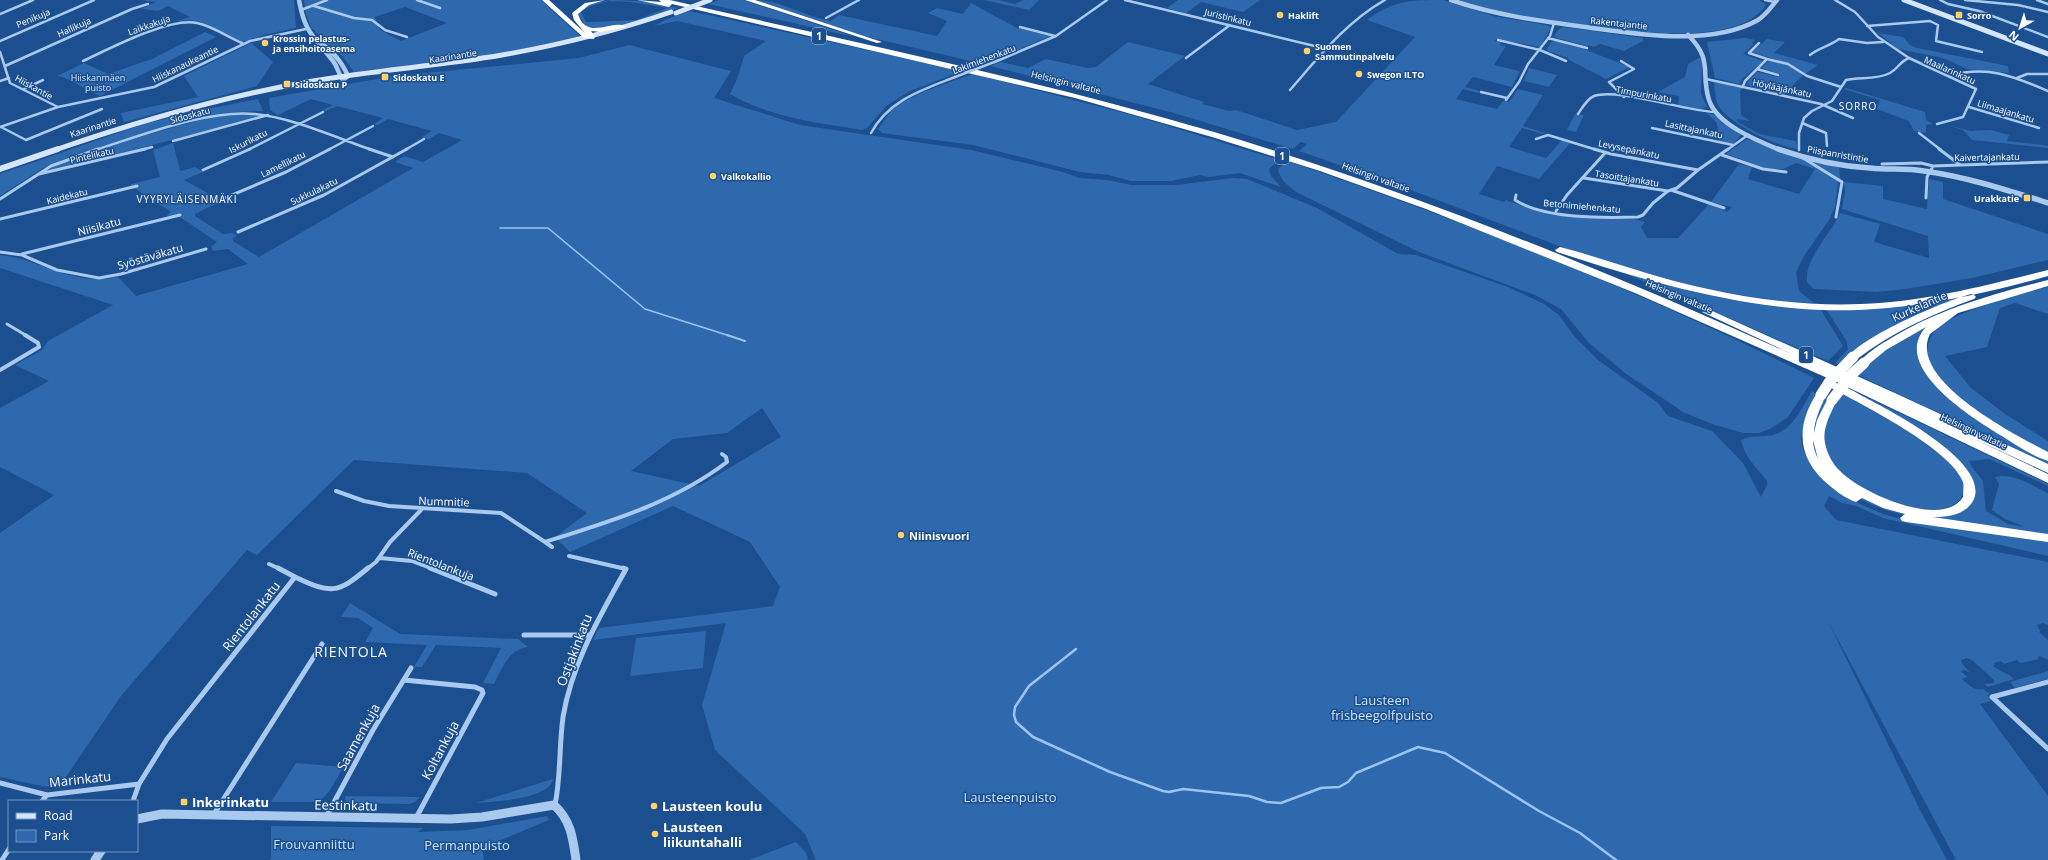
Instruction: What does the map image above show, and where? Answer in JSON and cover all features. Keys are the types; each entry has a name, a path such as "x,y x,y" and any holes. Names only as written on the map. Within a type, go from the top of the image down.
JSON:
{"highway":[{"path":"545,0 590,37"},
{"path":"590,37 585,28 576,18 576,11 586,4 602,0"},
{"path":"640,0 701,9"},
{"name":"Helsingin valtatie","path":"662,0 1026,83 1215,135 1324,170 1430,208 1555,256 1713,322 2048,479"},
{"name":"Helsingin valtatie","path":"682,0 898,48 1113,100 1233,134 1390,186 1560,250 1802,353 2048,469"},
{"path":"748,0 831,28 898,48"},
{"path":"585,28 600,30 623,27"},
{"path":"1560,250 1689,289 1738,298 1794,305 1849,307 1897,304 2008,284"},
{"name":"Kurkelantie","path":"2048,273 2008,284 1940,308 1910,321 1885,335 1853,358 1830,381 1821,395 1807,424 1808,448 1814,462 1821,471 1846,492 1878,509 1909,519 2048,538"},
{"name":"Kurkelantie","path":"1713,322 1849,394 1921,435 1941,450 1961,468 1970,486 1970,495 1966,503 1948,512 1919,513 1885,504 1867,496 1845,482 1827,463 1819,444 1819,429 1832,400 1847,380 1864,363 1895,340 1932,321 1952,313 2013,292 2048,283"},
{"path":"1952,313 1929,329 1922,342 1923,358 1931,373 1945,390 1966,408 2048,457"}],"main road":[{"name":"Kaarinantie","path":"341,78 477,59 590,37 673,12 703,0"},
{"name":"Kaarinantie","path":"0,169 112,130 193,107 341,78 493,59 590,37 710,0"},
{"path":"1904,0 2048,54"},
{"path":"1915,0 2048,50"}],"street":[{"path":"0,14 33,0"},
{"name":"Penikuja","path":"0,40 94,0"},
{"path":"299,0 300,10 306,29 316,40 331,50 341,61 348,76"},
{"path":"300,10 327,0"},
{"path":"416,0 440,8"},
{"path":"826,18 859,0"},
{"name":"Lakimiehenkatu","path":"871,133 886,111 900,101 926,88 955,78 1056,36 1107,0"},
{"name":"Juristinkatu","path":"1125,0 1327,49"},
{"path":"1290,90 1327,49 1365,12 1385,0"},
{"name":"Rakentajantie","path":"1451,0 1508,16 1554,23 1638,34 1688,35 1719,32 1742,27 1764,16 1776,1"},
{"path":"1765,0 1776,1"},
{"name":"Maalarinkatu","path":"1835,0 1855,12 1884,42 1909,58 1976,89 1963,118 1937,124"},
{"path":"1940,0 1948,4 1979,11 2048,37"},
{"path":"1965,0 2006,3 2048,12"},
{"path":"2002,0 2006,3"},
{"path":"2037,0 2048,4"},
{"name":"Hallikuja","path":"6,66 135,8 148,4"},
{"path":"314,6 340,15 372,20 385,30 407,37"},
{"path":"1867,26 1930,21 1938,25 1936,41 1982,52"},
{"name":"Laikkakuja","path":"83,61 132,38 181,22 196,23 243,44"},
{"path":"1481,92 1507,99 1521,79 1523,71 1548,38 1553,29 1554,23"},
{"path":"1186,58 1230,25"},
{"path":"1020,27 1056,36"},
{"name":"Hiiskanaukeantie","path":"0,127 58,107 125,95 154,87 243,44 262,37 306,29"},
{"path":"1688,35 1698,46 1704,56 1709,101 1715,112"},
{"path":"1548,38 1587,48"},
{"path":"1810,55 1818,49 1828,47 1839,39 1866,43 1884,42"},
{"path":"316,40 318,46 337,66 341,78"},
{"path":"1498,40 1540,50 1566,61"},
{"path":"1759,43 1749,53 1788,64 1807,76 1841,87"},
{"name":"Hiiskantie","path":"0,52 6,66 10,83 58,107"},
{"path":"1799,150 1797,135 1802,123 1811,112 1826,106 1833,100 1841,87 1849,79 1891,74 1898,68 1901,61 1909,58"},
{"path":"1743,86 1745,81 1767,59"},
{"path":"1621,61 1634,69 1609,82 1624,97"},
{"path":"1757,69 1778,75"},
{"path":"1948,76 1974,71 2016,78 2048,90"},
{"path":"2016,78 2027,74 2048,74"},
{"path":"0,81 9,78"},
{"name":"Höylääjänkatu","path":"1706,79 1743,86 1826,106 1853,118"},
{"path":"24,89 43,80"},
{"name":"Timpurinkatu","path":"1578,114 1593,96 1604,95 1624,97 1700,111 1715,112"},
{"name":"Liimaajankatu","path":"1969,107 2039,128"},
{"path":"0,127 26,140 102,109"},
{"name":"Iskurikatu","path":"203,170 322,112"},
{"name":"Piispanristintie","path":"1715,112 1748,136 1803,156 1851,166 1929,171 1983,183 2048,203"},
{"name":"Sidoskatu","path":"0,199 51,166 77,155 194,121 238,113 268,115 393,157"},
{"path":"173,141 268,115"},
{"path":"1802,123 1826,133 1827,146"},
{"name":"Lamellikatu","path":"225,198 286,172 374,126"},
{"name":"Lasittajankatu","path":"1652,128 1733,145"},
{"path":"1919,133 1960,164"},
{"name":"Levysepänkatu","path":"1536,140 1548,135 1605,153 1698,170"},
{"name":"Betonimiehenkatu","path":"1516,195 1515,200 1521,206 1534,209 1597,216 1638,216 1643,214 1669,191 1677,188 1698,170 1748,136"},
{"name":"Sukkulakatu","path":"238,232 324,195 424,139"},
{"name":"Pintelikatu","path":"36,175 152,148"},
{"path":"1556,211 1567,195 1584,178 1605,153"},
{"path":"1722,154 1763,169 1786,172"},
{"path":"1803,156 1803,158 1842,182 1840,201 1836,217"},
{"name":"Kaivertajankatu","path":"1882,164 1921,163 1932,166 2048,162"},
{"path":"1926,198 1926,186 1929,171 1932,166"},
{"name":"Tasoittajankatu","path":"1584,178 1669,191 1724,208"},
{"name":"Kaidekatu","path":"0,219 137,186"},
{"name":"Niisikatu","path":"22,254 180,214"},
{"name":"Syöstäväkatu","path":"22,254 52,269 75,275 99,278 121,274 206,249"},
{"path":"0,252 22,254"},
{"path":"0,370 36,350 39,345 7,324"},
{"path":"545,542 616,520 698,484 727,462 726,457 722,454"},
{"name":"Nummitie","path":"336,491 380,505 421,510 501,513 552,547"},
{"name":"Rientolankatu","path":"133,800 139,784 167,738 295,577 320,588 336,589 362,575 380,558 390,542 421,510"},
{"name":"Ostjakinkatu","path":"554,805 559,786 563,718 574,675 589,634 626,569 569,556"},
{"name":"Rientolankuja","path":"380,558 412,561 495,594"},
{"path":"269,564 295,577"},
{"path":"524,635 589,634"},
{"path":"213,815 322,644"},
{"name":"Saamenkuja","path":"326,817 372,730 411,668"},
{"name":"Koltankuja","path":"404,680 475,687 482,690 483,693 416,819"},
{"path":"2048,682 1992,697 2048,749"},
{"name":"Marinkatu","path":"0,783 47,794 139,784"},
{"path":"43,800 47,794"},
{"path":"554,805 562,812 569,825 576,860"},
{"name":"Eestinkatu","path":"138,819 162,814 416,819 482,817 554,805"},
{"path":"2,860 8,851"}],"green space":[{"path":"140,0 294,0 296,28 264,35 242,42 200,22 190,20 177,21 190,17 168,6 158,11 142,9 156,2"},
{"path":"304,0 541,0 579,35 577,38 480,57 354,72 343,57 325,42 311,27 306,14","holes":["405,7 447,23 401,41 380,30 375,17"]},
{"path":"611,0 639,1 678,8 632,24 618,27 594,28 585,26 578,13 586,5","holes":["608,1 631,2 667,8 636,20 586,22 581,12 588,7"]},
{"path":"719,0 743,0 855,37 708,4"},
{"path":"756,0 774,3 831,21 839,15 937,36 947,21 928,13 937,8 963,14 971,3 1017,28 1051,36 983,64 860,35"},
{"path":"984,0 999,0 1015,4 1023,0 1039,0 1029,10"},
{"path":"1178,0 1260,0 1243,12 1201,2 1186,13 1167,8"},
{"path":"1443,0 1493,16 1547,25 1551,28 1540,47 1496,39 1495,41 1501,42 1500,45 1506,46 1494,65 1520,71 1512,87 1473,77 1465,87 1480,91 1478,93 1463,89 1456,99 1497,109 1503,101 1509,102 1518,89 1543,95 1523,126 1545,133 1543,134 1522,128 1509,147 1546,158 1562,140 1571,142 1539,179 1497,166 1479,194 1504,202 1506,200 1521,206 1569,216 1634,219 1645,222 1641,227 1647,238 1678,238 1709,204 1727,212 1732,207 1711,202 1739,164 1752,167 1748,179 1799,194 1815,169 1796,163 1783,169 1768,169 1726,154 1747,139 1839,166 1840,178 1844,182 1838,181 1835,207 1829,220 1804,256 1796,272 1799,291 1814,303 1779,301 1694,288 1609,265 1403,187 1299,151 1307,144 1301,142 1293,149 1174,113 991,66 1001,62 1028,68 1046,59 1088,68 1096,67 1128,42 1185,56 1148,84 1204,102 1202,104 1229,111 1236,110 1297,130 1336,122 1415,37 1367,20 1386,8 1403,2"},
{"path":"1458,0 1759,0 1766,5 1752,18 1732,27 1709,32 1655,33 1532,18 1494,11"},
{"path":"690,11 962,71 908,92 886,106 867,128 862,130 794,118 777,114 745,102 730,94 737,79 744,56 766,41 677,21 654,26 667,19"},
{"path":"1563,27 1643,38 1643,41 1624,51 1600,44 1594,47 1588,45 1586,46 1554,37 1559,29"},
{"name":"Hiiskanmäen puisto","path":"205,32 216,37 100,96 63,77 57,76 84,63 108,74 152,59"},
{"path":"1878,33 1903,37 1910,45 1917,48 2008,66 2009,73 1967,69 1943,58 1898,49"},
{"path":"1745,38 1755,40 1752,43 1754,44 1743,54 1763,61 1742,79 1739,84 1715,78 1707,42"},
{"path":"1767,39 1785,42 1774,53 1818,65 1805,74 1791,65 1752,52"},
{"path":"1555,41 1576,46 1630,67 1606,79 1569,60 1568,58 1548,51 1547,49 1551,42"},
{"path":"251,43 273,62 257,86 124,122 121,113 198,97 184,76"},
{"path":"629,45 731,71 714,98 800,125 971,150 1059,171 1080,178 1107,180 1131,185 1176,185 1233,178 1247,179 1317,208 1398,254 1416,255 1508,287 1544,304 1559,315 1574,336 1598,360 1658,403 1668,416 1712,431 1743,463 1761,497 1767,485 1767,481 1748,457 1741,440 1745,438 1773,435 1786,428 1801,411 1812,391 1817,394 1804,424 1801,437 1802,447 1809,460 1835,489 1860,504 1883,514 1912,522 2048,541 2048,556 1883,518 1856,506 1842,503 1829,496 1824,506 1836,520 2048,562 2048,625 2043,623 2037,625 2040,631 2039,632 2048,640 2048,660 2040,656 2038,657 2039,659 2020,663 2017,660 2004,664 2001,661 1994,663 1995,665 1993,666 1998,670 2014,679 1988,687 1984,684 1994,683 1994,680 1972,660 1967,658 1961,660 1970,673 1965,670 1961,671 1967,677 1962,679 1969,685 1977,689 1983,689 1990,694 1987,695 1991,701 1980,704 2048,796 2048,860 1956,860 1828,621 1921,812 1947,860 816,860 805,834 715,750 702,705 726,623 593,640 599,628 773,606 780,587 750,542 673,506 570,552 555,537 587,513 527,473 354,460 257,555 247,550 121,696 59,787 42,786 0,777 0,533 54,495 0,467 0,408 49,381 15,365 42,350 48,341 113,305 0,268 0,255 16,258 85,278 101,279 118,277 136,296 248,264 228,249 213,251 211,247 217,242 180,217 172,218 167,215 171,212 136,189 131,188 131,184 160,177 153,150 173,143 180,171 195,167 203,172 184,180 222,201 195,214 195,216 223,234 232,233 237,236 233,238 233,241 259,257 413,168 395,162 404,156 423,162 462,140 439,133 429,139 422,137 432,131 388,119 378,125 374,124 383,118 337,106 326,111 322,110 333,105 311,99 278,115 270,110 269,98 394,76 579,58","holes":["762,408 781,437 699,486 631,471 673,439 727,433"]},
{"path":"1702,58 1701,94 1707,107 1697,110 1678,106 1679,96 1658,92 1685,77 1688,64"},
{"path":"1769,61 1788,65 1803,75 1784,94 1751,87 1747,84 1757,72 1778,77 1780,74 1761,68"},
{"path":"1529,68 1557,75 1549,87 1524,81"},
{"path":"973,74 1132,115 1279,160 1269,169 1271,176 1281,187 1240,173 1209,177 1200,175 1171,181 1131,181 1108,175 1080,172 973,145 882,133 878,129 893,109 910,98"},
{"path":"1715,81 1743,88 1740,91 1741,115 1750,121 1737,119 1738,122 1759,134 1796,141 1797,149 1778,144 1754,133 1723,112 1716,100"},
{"path":"1846,88 1925,112 1926,120 1933,124 1926,125 1926,133 1914,131 1909,121 1877,109 1880,100 1844,89"},
{"path":"258,99 263,111 233,112 195,119 74,155 43,168 0,196 0,174 141,125 191,112"},
{"path":"1707,113 1716,115 1741,135 1733,144 1719,141 1717,123"},
{"path":"254,114 259,116 258,118 46,172 74,158 153,133 214,117"},
{"path":"1575,114 1584,115 1576,132 1567,130"},
{"path":"1947,125 1971,131 1991,130 2009,135 2007,141 2044,145 2048,146 2048,148 1972,140 1963,130"},
{"path":"1287,161 1354,184 1554,260 1685,316 1814,378 1788,417 1770,429 1759,433 1743,433 1715,425 1683,412 1625,373 1589,343 1561,309 1535,295 1419,252 1298,193 1285,183 1279,173 1278,169"},
{"path":"1929,179 1943,182 1943,199 2048,234 2048,260 1972,278 1906,289 1877,292 1814,289 1807,282 1807,273 1810,264 1840,213 1880,224 1874,242 1929,258 1928,236 1842,209 1845,192 1844,182 1883,186 1883,199 1927,209"},
{"path":"1624,273 1691,291 1821,310 1843,346 1828,361"},
{"path":"2048,287 2048,314 2015,303 2000,308 1987,347 1945,356 1970,387 2005,414 2048,441 2048,453 1998,425 1959,398 1932,370 1927,352 1929,341 1933,334 1937,328 1946,322 1973,309 1990,303"},
{"path":"1969,294 1917,315 1868,342 1838,364 1835,363 1848,349 1846,340 1826,309"},
{"path":"1928,325 1919,341 1918,355 1923,369 1933,381 1959,402 2048,459 2048,465 1858,375 1875,357"},
{"path":"1847,388 2048,484 2048,486 1989,459 1969,461 1983,481 1986,511 2008,524 2025,527 2005,519 1992,510 1999,484 1995,477 2008,476 2015,478 2048,493 2048,535 1922,519 1894,512 1858,498 1845,488 1813,455 1812,423 1825,397 1828,398 1821,413 1815,446 1866,498 1945,516 1962,511 1967,507 1972,502 1974,489 1968,473"},
{"path":"1843,393 1883,414 1909,430 1954,465 1962,478 1964,490 1958,501 1950,506 1940,509 1928,510 1903,507 1881,500 1846,477 1829,458 1823,433 1827,417"},
{"path":"350,603 400,634 518,639 528,647 515,652 506,661 494,684 483,683 501,648 436,645 422,667 414,667 427,645 365,642 373,628 358,618 341,617"},
{"path":"706,631 703,668 630,676 636,638"},
{"path":"2048,671 2048,679 2015,688 2010,682"},
{"path":"296,763 343,767 331,788 319,800 314,802 271,802"},
{"path":"553,779 550,786 532,795 495,802 476,803"},
{"path":"345,796 420,797 415,802 409,804 350,803 345,801"},
{"path":"547,816 549,820 482,848 484,860 270,860 271,826 423,828 418,832 468,830"},
{"path":"796,842 806,853 808,860 749,860"}],"waterway":[{"path":"500,228 548,228 645,309 730,336"},
{"path":"730,336 745,341"},
{"path":"1076,649 1029,686 1015,707 1014,715 1016,722 1033,737 1110,772 1163,791 1169,792 1183,789 1249,796 1267,802 1281,803 1321,788 1339,787 1348,782 1356,773 1418,747 1445,753 1539,811 1580,833 1616,860"}],"place":[{"name":"Haklift","path":"1280,15"},
{"name":"Sorro","path":"1959,15"},
{"name":"Krossin pelastus- ja ensihoitoasema","path":"265,43"},
{"name":"Suomen Sammutinpalvelu","path":"1307,51"},
{"name":"Swegon ILTO","path":"1359,74"},
{"name":"Sidoskatu E","path":"385,77"},
{"name":"Sidoskatu P","path":"287,84"},
{"name":"Valkokallio","path":"713,176"},
{"name":"Urakkatie","path":"2027,198"},
{"name":"Niinisvuori","path":"901,535"},
{"name":"Inkerinkatu","path":"184,802"},
{"name":"Lausteen koulu","path":"654,806"},
{"name":"Lausteen liikuntahalli","path":"655,834"}],"district":[{"name":"SORRO","path":"1858,106"},
{"name":"VYYRYLÄISENMÄKI","path":"187,199"},
{"name":"RIENTOLA","path":"351,651"}],"park label":[{"name":"Lausteen frisbeegolfpuisto","path":"1382,708"},
{"name":"Lausteenpuisto","path":"1010,797"},
{"name":"Frouvanniittu","path":"314,844"},
{"name":"Permanpuisto","path":"467,845"}]}
